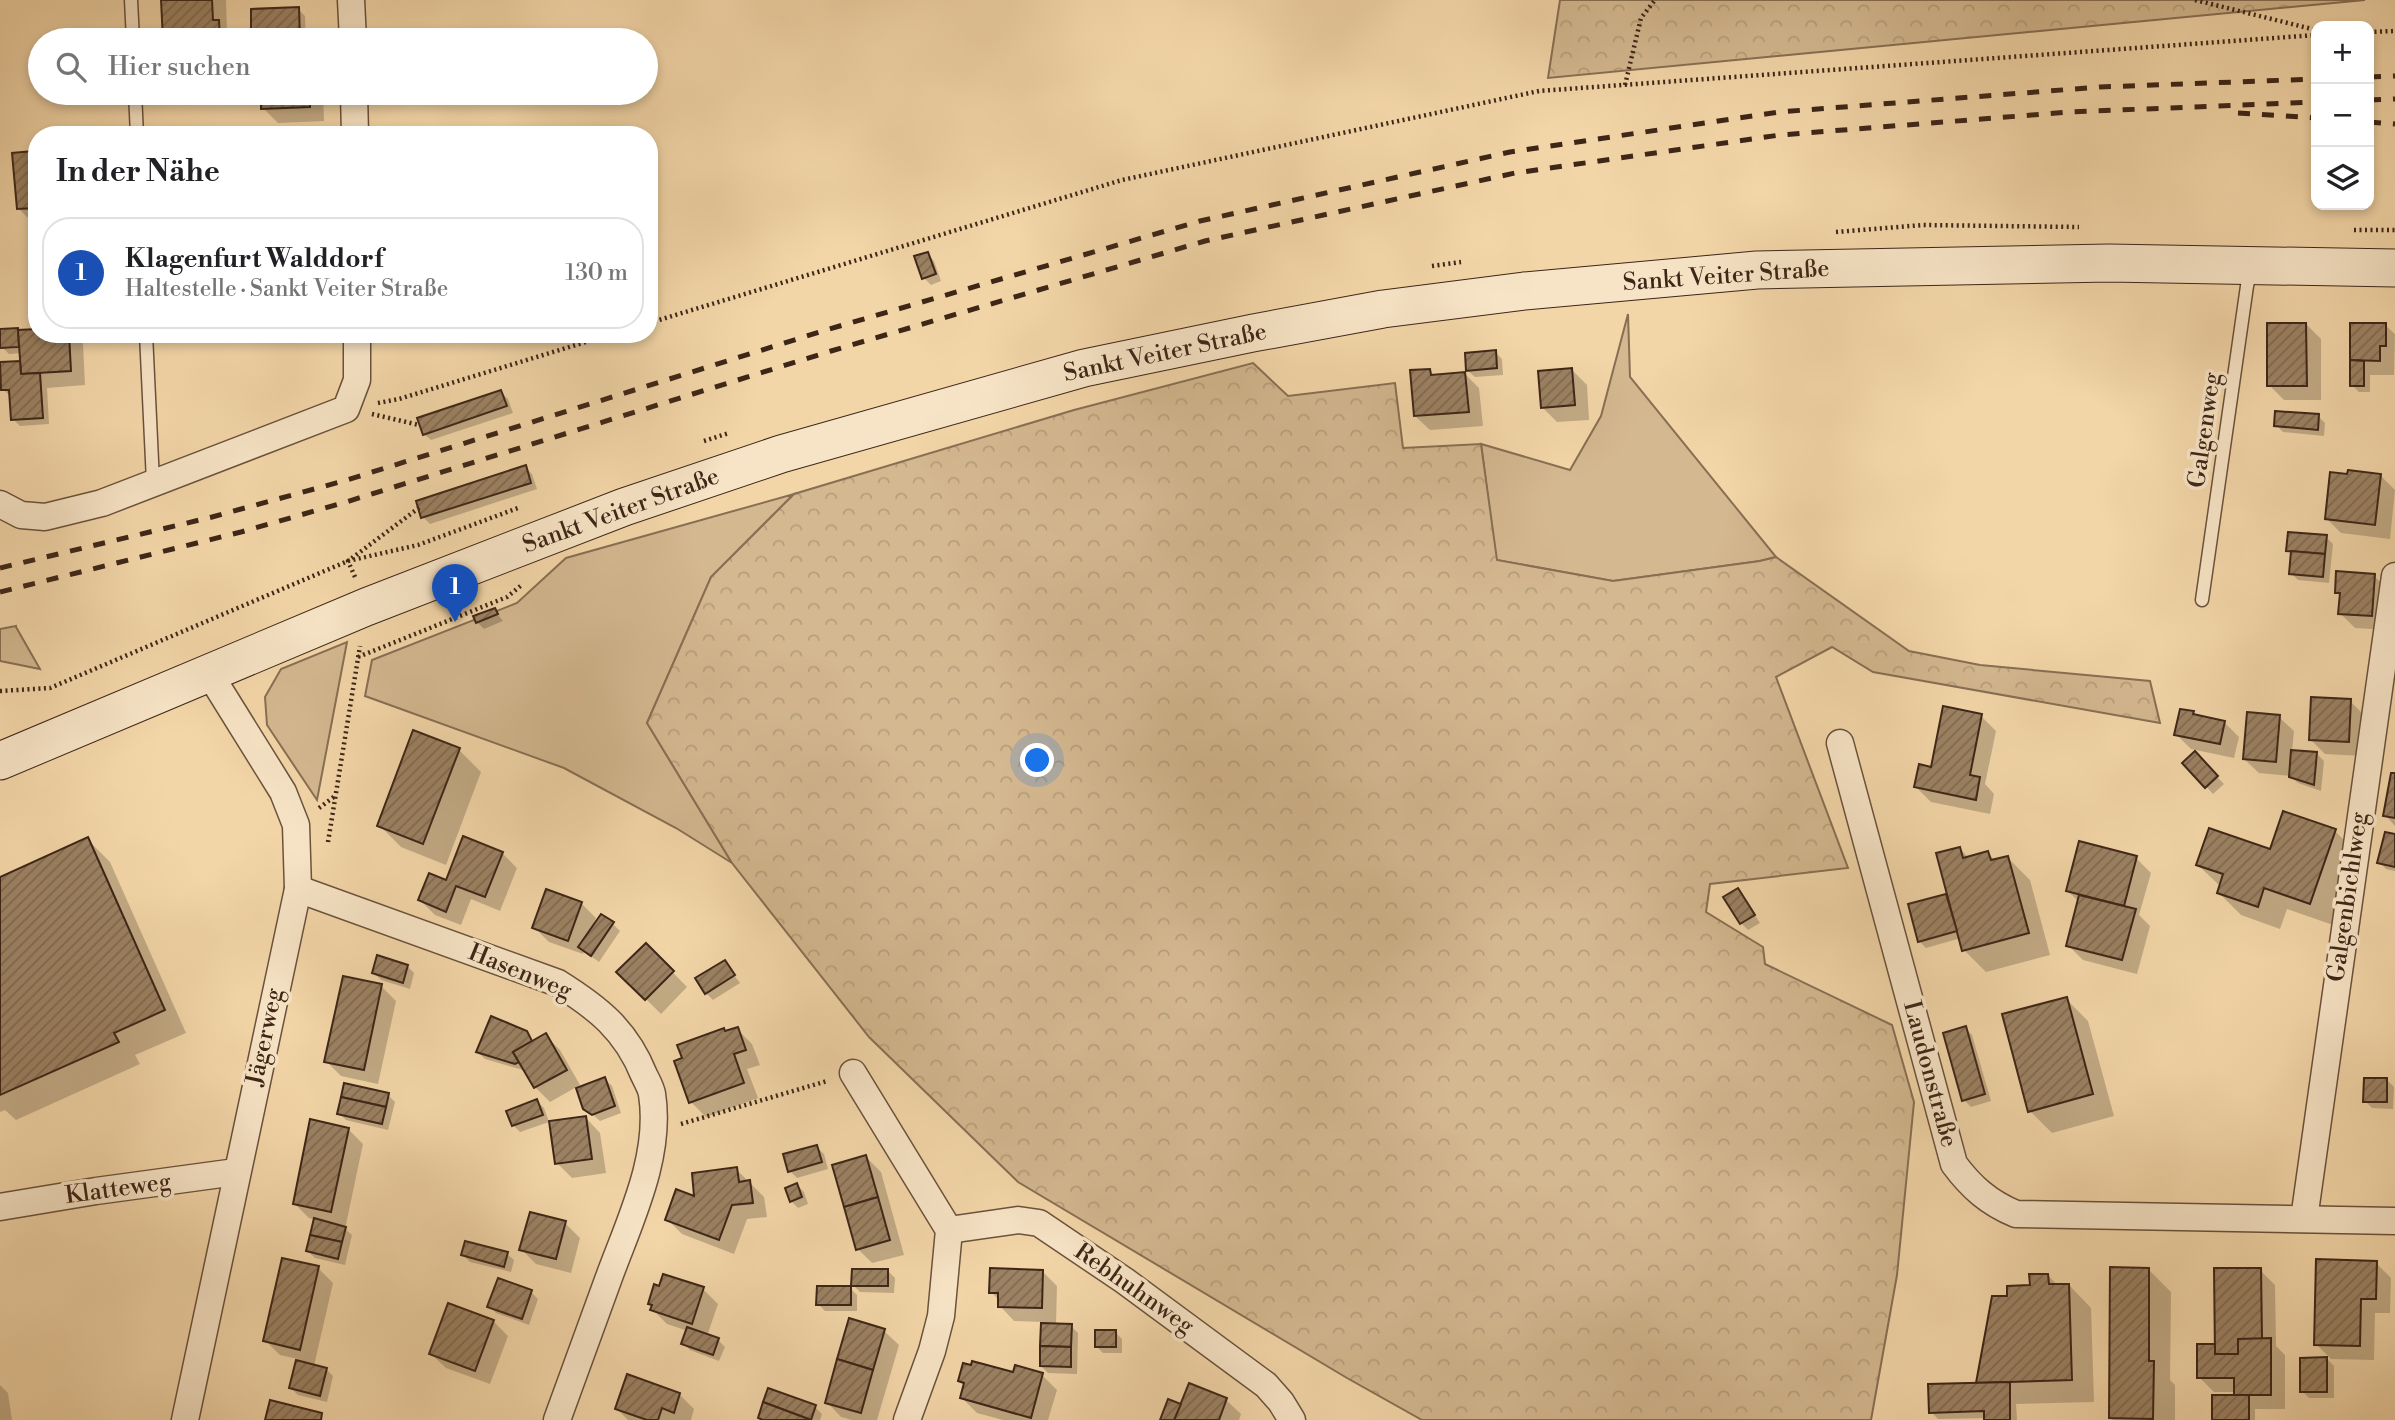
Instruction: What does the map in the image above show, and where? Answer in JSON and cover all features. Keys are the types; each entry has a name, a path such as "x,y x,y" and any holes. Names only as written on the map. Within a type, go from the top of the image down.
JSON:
{"main road":[{"name":"Sankt Veiter Straße","path":"5,748 209,673 366,607 624,507 781,454 1084,368 1292,326 1383,309 1524,291 1757,270 2109,263 2395,268"}],"street":[{"path":"351,0 352,28"},
{"path":"354,105 355,126"},
{"path":"0,504 21,515 45,517 102,503 346,409 357,380 357,343"},
{"name":"Galgenbichlweg","path":"2304,1219 2383,736 2395,576"},
{"name":"Jägerweg","path":"185,1420 298,889 296,825 283,792 209,673"},
{"name":"Laudonstraße","path":"1840,743 1954,1164 1969,1185 1996,1206 2016,1214 2395,1221"},
{"name":"Hasenweg","path":"298,889 558,984 590,1003 617,1028 637,1057 652,1093 653,1132 648,1164 557,1420"},
{"path":"853,1073 949,1230 941,1316 932,1351 907,1420"},
{"name":"Klatteweg","path":"0,1207 236,1172"},
{"name":"Rebhuhnweg","path":"949,1230 1018,1220 1039,1223 1125,1281 1265,1385 1281,1402 1292,1420"}],"lane":[{"path":"131,0 132,28"},
{"path":"136,105 137,126"},
{"name":"Galgenweg","path":"2202,600 2252,267"},
{"path":"146,343 153,482"}],"path":[{"path":"1625,85 1641,18 1655,0"},
{"path":"2195,0 2311,29"},
{"path":"2374,32 2395,30"},
{"path":"658,320 1122,180 1539,91 2311,35"},
{"path":"346,409 398,399 582,343"},
{"path":"346,409 419,425"},
{"path":"327,846 366,607 348,561 420,507"},
{"path":"358,657 507,597 526,582"},
{"path":"653,1132 853,1073"}],"green space":[{"path":"1560,0 2365,0 1548,78"},
{"path":"1628,314 1630,377 1776,557 1613,581 1496,560 1481,444 1570,470 1601,416"},
{"path":"1253,363 1288,396 1395,383 1403,448 1481,444 1497,560 1613,581 1776,557 1909,651 1980,665 2150,681 2160,723 1873,672 1832,647 1776,677 1848,868 1710,884 1706,912 1763,947 1765,964 1892,1025 1914,1102 1897,1275 1871,1420 1422,1420 1347,1378 1018,1182 869,1037 732,863 647,723 711,577 794,494 1074,410"},
{"path":"794,494 711,577 647,723 732,863 676,828 564,768 365,696 372,660 517,603 566,558"},
{"path":"16,626 40,669 0,661 0,629"},
{"path":"347,642 317,800 267,725 265,697 281,669"}],"building":[{"path":"161,0 212,0 213,20 219,20 219,28 162,28"},
{"path":"299,7 300,28 251,28 251,9"},
{"path":"261,105 310,105 310,107 261,109"},
{"path":"28,151 28,208 17,209 12,153"},
{"path":"928,252 936,274 922,279 914,256"},
{"path":"2267,323 2306,323 2307,386 2267,386"},
{"path":"2350,323 2386,323 2386,346 2380,346 2380,361 2350,360"},
{"path":"18,328 19,347 0,348 0,329"},
{"path":"28,329 28,343 69,343 71,371 21,374 18,330"},
{"path":"1496,350 1497,368 1466,371 1465,353"},
{"path":"2350,360 2364,361 2364,386 2350,386"},
{"path":"20,361 21,374 40,373 43,418 11,420 9,390 1,390 0,362"},
{"path":"1572,368 1575,405 1541,408 1538,371"},
{"path":"1430,369 1431,375 1465,372 1469,412 1414,416 1410,370"},
{"path":"501,390 507,406 423,435 417,418"},
{"path":"2275,411 2319,414 2318,430 2274,426"},
{"path":"526,465 531,483 421,518 416,501"},
{"path":"2348,470 2381,474 2375,525 2325,519 2330,472 2347,474"},
{"path":"2288,532 2327,535 2325,554 2286,551"},
{"path":"2291,551 2325,554 2323,577 2289,574"},
{"path":"2336,571 2375,574 2372,616 2338,614 2340,593 2335,593"},
{"path":"495,608 498,614 476,623 473,616"},
{"path":"2311,697 2351,699 2349,742 2309,740"},
{"path":"1943,706 1982,714 1970,775 1980,777 1976,800 1914,787 1919,764 1931,767"},
{"path":"2180,709 2225,721 2220,744 2174,735"},
{"path":"2247,712 2280,715 2276,762 2243,759"},
{"path":"413,730 460,748 423,844 377,826"},
{"path":"2291,750 2317,752 2314,785 2289,777"},
{"path":"2195,751 2218,776 2205,788 2182,763"},
{"path":"2391,773 2395,773 2395,818 2383,816"},
{"path":"2283,811 2336,829 2310,904 2264,888 2258,907 2217,893 2223,874 2196,865 2209,828 2270,849"},
{"path":"2385,832 2395,834 2395,867 2377,863"},
{"path":"463,836 503,852 485,897 456,886 446,912 418,900 429,873 446,880"},
{"path":"88,837 165,1010 114,1033 119,1042 0,1095 0,877"},
{"path":"2079,841 2137,856 2124,906 2066,891"},
{"path":"1960,847 1963,858 1988,851 1991,860 2008,856 2029,933 1962,951 1936,853"},
{"path":"1738,888 1755,915 1740,924 1723,897"},
{"path":"546,889 582,902 568,941 532,928"},
{"path":"1946,894 1957,931 1918,942 1908,904"},
{"path":"2079,895 2136,909 2122,960 2066,946"},
{"path":"601,914 614,922 591,956 578,947"},
{"path":"646,943 674,971 645,1000 616,972"},
{"path":"377,955 408,965 403,983 372,973"},
{"path":"725,960 735,975 705,994 695,978"},
{"path":"343,976 382,984 364,1070 324,1062"},
{"path":"2067,997 2093,1094 2028,1112 2002,1014"},
{"path":"491,1016 527,1031 532,1041 513,1052 519,1062 515,1064 476,1052"},
{"path":"1966,1026 1985,1094 1962,1101 1943,1033"},
{"path":"738,1027 746,1050 734,1054 744,1083 689,1103 674,1061 682,1058 677,1045 724,1028 725,1031"},
{"path":"546,1033 567,1070 534,1088 513,1052"},
{"path":"605,1077 615,1106 592,1115 583,1109 576,1088"},
{"path":"2364,1078 2387,1078 2387,1102 2363,1102"},
{"path":"344,1083 389,1093 386,1107 341,1097"},
{"path":"341,1097 386,1107 382,1124 337,1114"},
{"path":"537,1099 543,1115 512,1126 506,1111"},
{"path":"586,1116 592,1159 555,1164 549,1121"},
{"path":"310,1119 349,1128 331,1212 293,1204"},
{"path":"817,1145 822,1162 788,1172 783,1154"},
{"path":"866,1155 878,1197 844,1207 832,1165"},
{"path":"737,1167 739,1182 750,1180 753,1203 732,1205 719,1240 665,1220 676,1189 694,1196 692,1173"},
{"path":"797,1183 802,1197 790,1202 785,1188"},
{"path":"878,1197 890,1240 856,1250 844,1207"},
{"path":"530,1212 566,1221 556,1259 519,1250"},
{"path":"314,1218 346,1227 342,1242 310,1235"},
{"path":"310,1235 342,1242 338,1259 306,1251"},
{"path":"465,1241 508,1252 504,1267 461,1255"},
{"path":"282,1258 319,1266 300,1350 263,1341"},
{"path":"2316,1259 2377,1261 2376,1299 2361,1299 2360,1346 2314,1345"},
{"path":"2110,1267 2149,1268 2149,1361 2154,1361 2153,1419 2109,1418"},
{"path":"990,1268 1043,1270 1042,1308 998,1307 998,1293 989,1293"},
{"path":"2214,1268 2261,1268 2262,1339 2238,1339 2238,1354 2215,1354"},
{"path":"852,1269 888,1269 888,1286 851,1286"},
{"path":"663,1274 704,1287 692,1324 650,1310 652,1305 648,1304 654,1284 659,1286"},
{"path":"2029,1274 2048,1274 2049,1284 2069,1284 2072,1380 1976,1383 1992,1296 2007,1296 2007,1286 2030,1285"},
{"path":"498,1278 532,1290 522,1319 487,1307"},
{"path":"817,1286 851,1286 851,1305 816,1305"},
{"path":"448,1303 494,1320 475,1371 429,1354"},
{"path":"849,1318 885,1329 873,1370 837,1359"},
{"path":"1041,1323 1072,1324 1071,1347 1040,1346"},
{"path":"687,1327 719,1338 713,1355 681,1344"},
{"path":"1095,1330 1116,1330 1116,1347 1095,1347"},
{"path":"2271,1338 2271,1395 2234,1395 2234,1378 2197,1378 2197,1344 2215,1344 2215,1354 2238,1354 2238,1339"},
{"path":"1040,1346 1071,1347 1071,1367 1040,1366"},
{"path":"2327,1357 2327,1392 2300,1392 2300,1358"},
{"path":"837,1359 873,1370 861,1413 825,1403"},
{"path":"296,1360 327,1368 320,1396 289,1388"},
{"path":"972,1361 1013,1372 1015,1365 1043,1373 1031,1418 960,1398 964,1383 958,1381 963,1363 971,1365"},
{"path":"627,1374 680,1393 674,1413 662,1408 658,1420 647,1420 615,1409"},
{"path":"2010,1382 2010,1420 1984,1420 1984,1411 1929,1413 1928,1384"},
{"path":"1189,1383 1227,1398 1219,1420 1174,1420"},
{"path":"768,1388 816,1405 811,1420 763,1402"},
{"path":"2212,1395 2249,1395 2249,1420 2212,1420"},
{"path":"1168,1399 1181,1404 1174,1420 1160,1420"},
{"path":"270,1400 322,1413 321,1420 265,1420"},
{"path":"763,1402 811,1420 763,1420 758,1418"}],"railway":[{"path":"2374,77 2395,76"},
{"path":"0,568 212,517 347,480 826,330 1200,221 1510,152 1779,112 2100,87 2311,79"},
{"path":"2374,100 2395,99"},
{"path":"0,592 241,532 346,502 831,351 1205,241 1515,173 1780,135 2070,112 2311,102"},
{"path":"2238,113 2311,118"},
{"path":"2374,122 2395,124"}],"place":[{"name":"Klagenfurt Walddorf","path":"455,622"}]}
